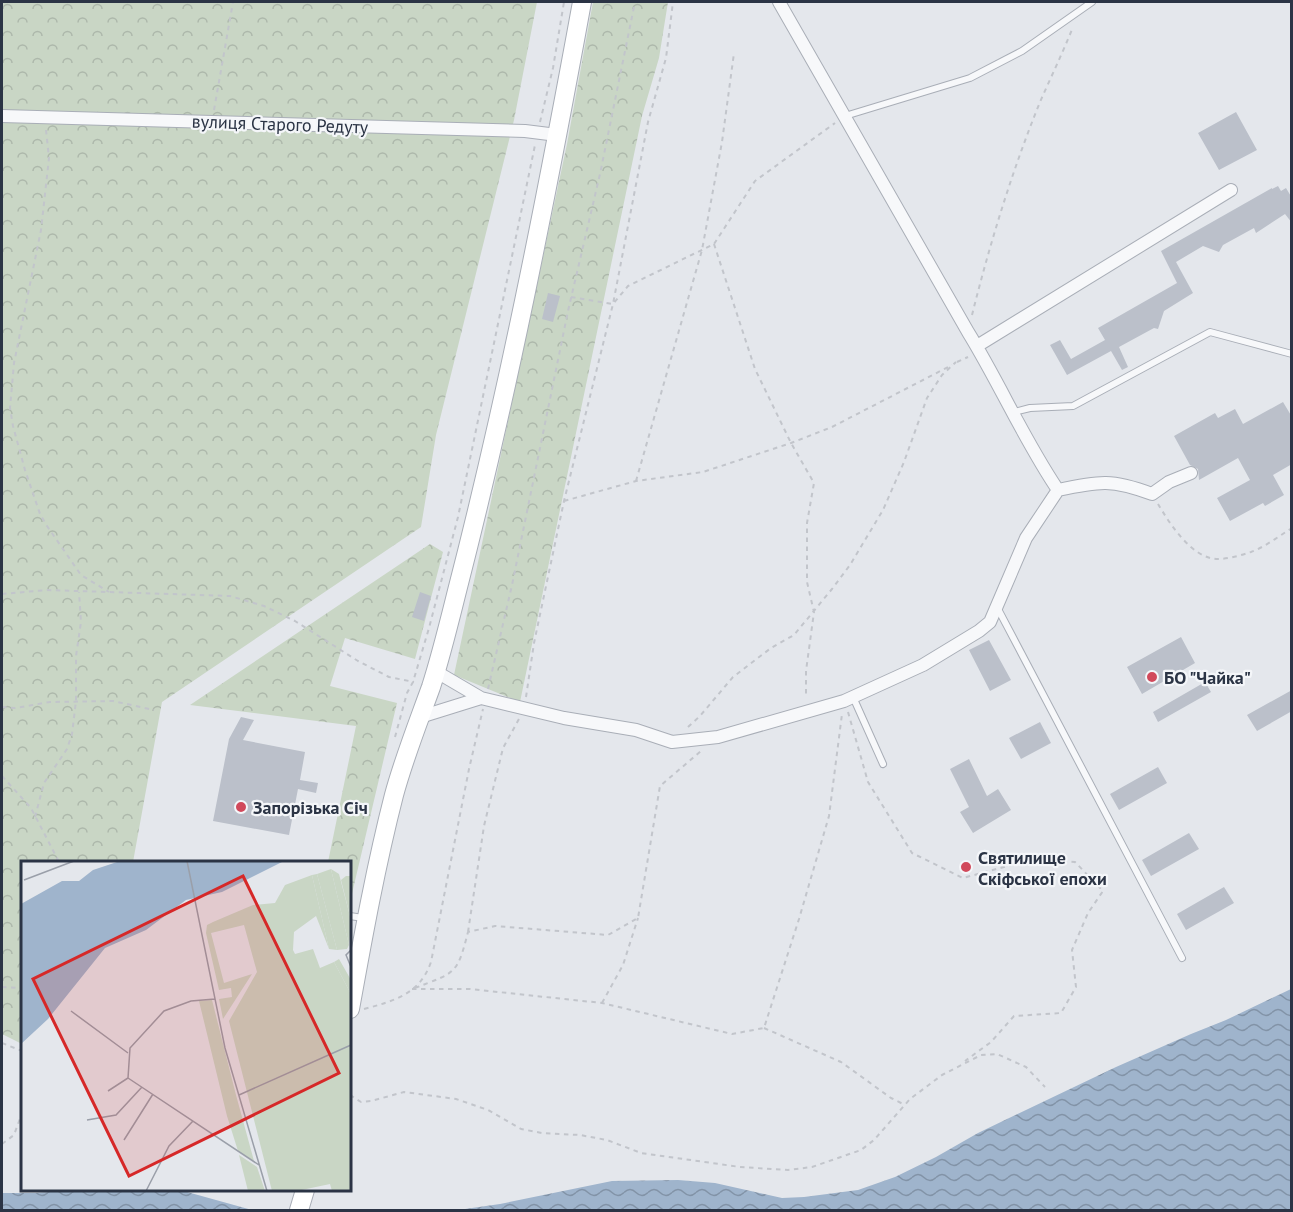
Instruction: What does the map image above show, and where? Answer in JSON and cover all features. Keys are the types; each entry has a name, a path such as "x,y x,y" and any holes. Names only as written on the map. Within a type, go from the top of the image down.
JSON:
{"main road":[{"path":"355,1009 358,918 408,746 420,717 427,679 457,593 504,402 582,2"},
{"path":"298,1210 305,1191"}],"street":[{"path":"779,2 1014,412 1042,466 1058,490"},
{"name":"вулиця Старого Редуту","path":"2,116 538,132 557,135"},
{"path":"978,349 1231,190"},
{"path":"427,679 483,699 564,718 636,730 672,742 718,737 849,699 923,664 980,631 990,622 997,608 1026,538 1058,490 1095,482 1123,483 1152,494 1169,482 1191,473"},
{"path":"420,717 483,699"}],"lane":[{"path":"844,116 970,78 1022,51 1092,2"},
{"path":"1014,412 1030,408 1073,406 1210,332 1292,354"},
{"path":"997,608 1182,958"},
{"path":"849,699 883,764"}],"path":[{"path":"212,122 233,2"},
{"path":"427,679 429,628 458,517 553,68 564,2"},
{"path":"355,1009 393,1001 412,989 427,975 431,962 483,699 512,585 635,2"},
{"path":"412,989 448,975 460,963 468,932 484,826 503,748 524,709 534,643 564,501 614,304 648,122 666,58 673,2"},
{"path":"968,333 992,238 1040,102 1058,66 1079,12"},
{"path":"636,481 702,250 722,142 734,53"},
{"path":"614,304 628,286 714,244 754,181 844,116"},
{"path":"45,118 49,158 42,220 14,363 10,408 25,470 46,526 81,575 109,592"},
{"path":"714,244 755,369 791,443 814,483 807,523 807,582 814,612 806,671 806,713"},
{"path":"571,297 614,304"},
{"path":"564,501 636,481 702,472 791,443 832,427 978,349"},
{"path":"672,742 700,716 733,677 771,648 794,635 850,565 883,510 904,462 927,398 942,375 956,362"},
{"path":"1152,494 1189,545 1204,556 1219,559 1252,552 1292,528"},
{"path":"2,594 47,590 230,596 264,606 295,621 358,661 389,676 427,679"},
{"path":"35,817 44,783 67,749 72,734 76,656 81,622 79,591"},
{"path":"395,737 407,693 427,679"},
{"path":"764,1028 800,919 829,816 849,699"},
{"path":"849,699 867,782 912,853 963,878 1030,860 1075,862 1103,891 1088,913 1072,950 1076,987 1061,1013 1014,1016 992,1042 958,1066"},
{"path":"2,707 15,708 50,702 113,701 154,710"},
{"path":"602,1003 623,965 638,918 660,786 718,737"},
{"path":"2,776 31,808 58,861"},
{"path":"468,932 495,926 608,935 638,918"},
{"path":"2,987 21,988"},
{"path":"412,989 470,988 602,1003 732,1034 764,1028 841,1062 891,1098 904,1104"},
{"path":"2,1043 21,1051"},
{"path":"351,1096 361,1102 404,1092 456,1099 488,1110 520,1129 598,1138 641,1153 740,1167 788,1170 812,1167 861,1150 874,1140 904,1104 942,1075 981,1054 997,1054 1026,1067 1045,1087"},
{"path":"2,1144 14,1135 21,1116"}],"green space":[{"path":"2,2 537,2 514,120 436,435 421,527 162,702 133,861 21,861 21,1044 2,1034"},
{"path":"593,2 668,2 659,58 642,116 520,702 454,675 567,144"},
{"path":"430,544 443,552 415,659 345,638 330,686 397,703 351,898 351,861 328,861 356,726 190,705"}],"water":[{"path":"1291,989 1291,1210 458,1210 500,1204 612,1181 678,1180 715,1183 782,1198 858,1190 895,1177 978,1133 1116,1067 1226,1020"},
{"path":"184,1191 252,1210 2,1210 2,1193"}],"building":[{"path":"1236,112 1257,150 1219,170 1198,133"},
{"path":"1278,186 1281,191 1286,188 1292,198 1292,223 1285,214 1256,233 1254,228 1223,245 1219,252 1203,246 1176,262 1193,293 1164,311 1158,329 1154,328 1119,347 1128,367 1122,370 1111,351 1067,375 1050,345 1060,340 1071,359 1105,340 1098,328 1177,283 1161,251"},
{"path":"548,293 560,296 553,322 542,319"},
{"path":"1283,402 1292,417 1292,464 1273,475 1284,495 1265,506 1263,503 1230,521 1217,498 1250,480 1238,458 1199,480 1198,469 1190,465 1174,436 1215,413 1218,418 1235,409 1243,424"},
{"path":"420,592 431,596 424,621 412,617"},
{"name":"БО \"Чайка\"","path":"1181,637 1195,663 1142,694 1127,667"},
{"path":"989,640 1011,680 990,691 969,650"},
{"path":"1205,682 1211,692 1158,722 1153,712"},
{"path":"1292,690 1292,711 1257,731 1247,715"},
{"path":"241,717 254,720 243,740 305,752 300,780 318,783 316,793 298,789 289,835 213,821 229,739"},
{"path":"1040,722 1051,743 1021,759 1009,738"},
{"path":"969,759 987,796 998,789 1011,810 973,833 960,812 969,807 950,769"},
{"path":"1158,767 1167,783 1119,810 1110,794"},
{"path":"1189,833 1199,849 1151,876 1142,860"},
{"path":"1224,887 1234,903 1186,930 1177,914"}],"place":[{"name":"БО \"Чайка\"","path":"1152,677"},
{"name":"Запорізька Січ","path":"241,807"},
{"name":"Святилище Скіфської епохи","path":"966,867"}]}
